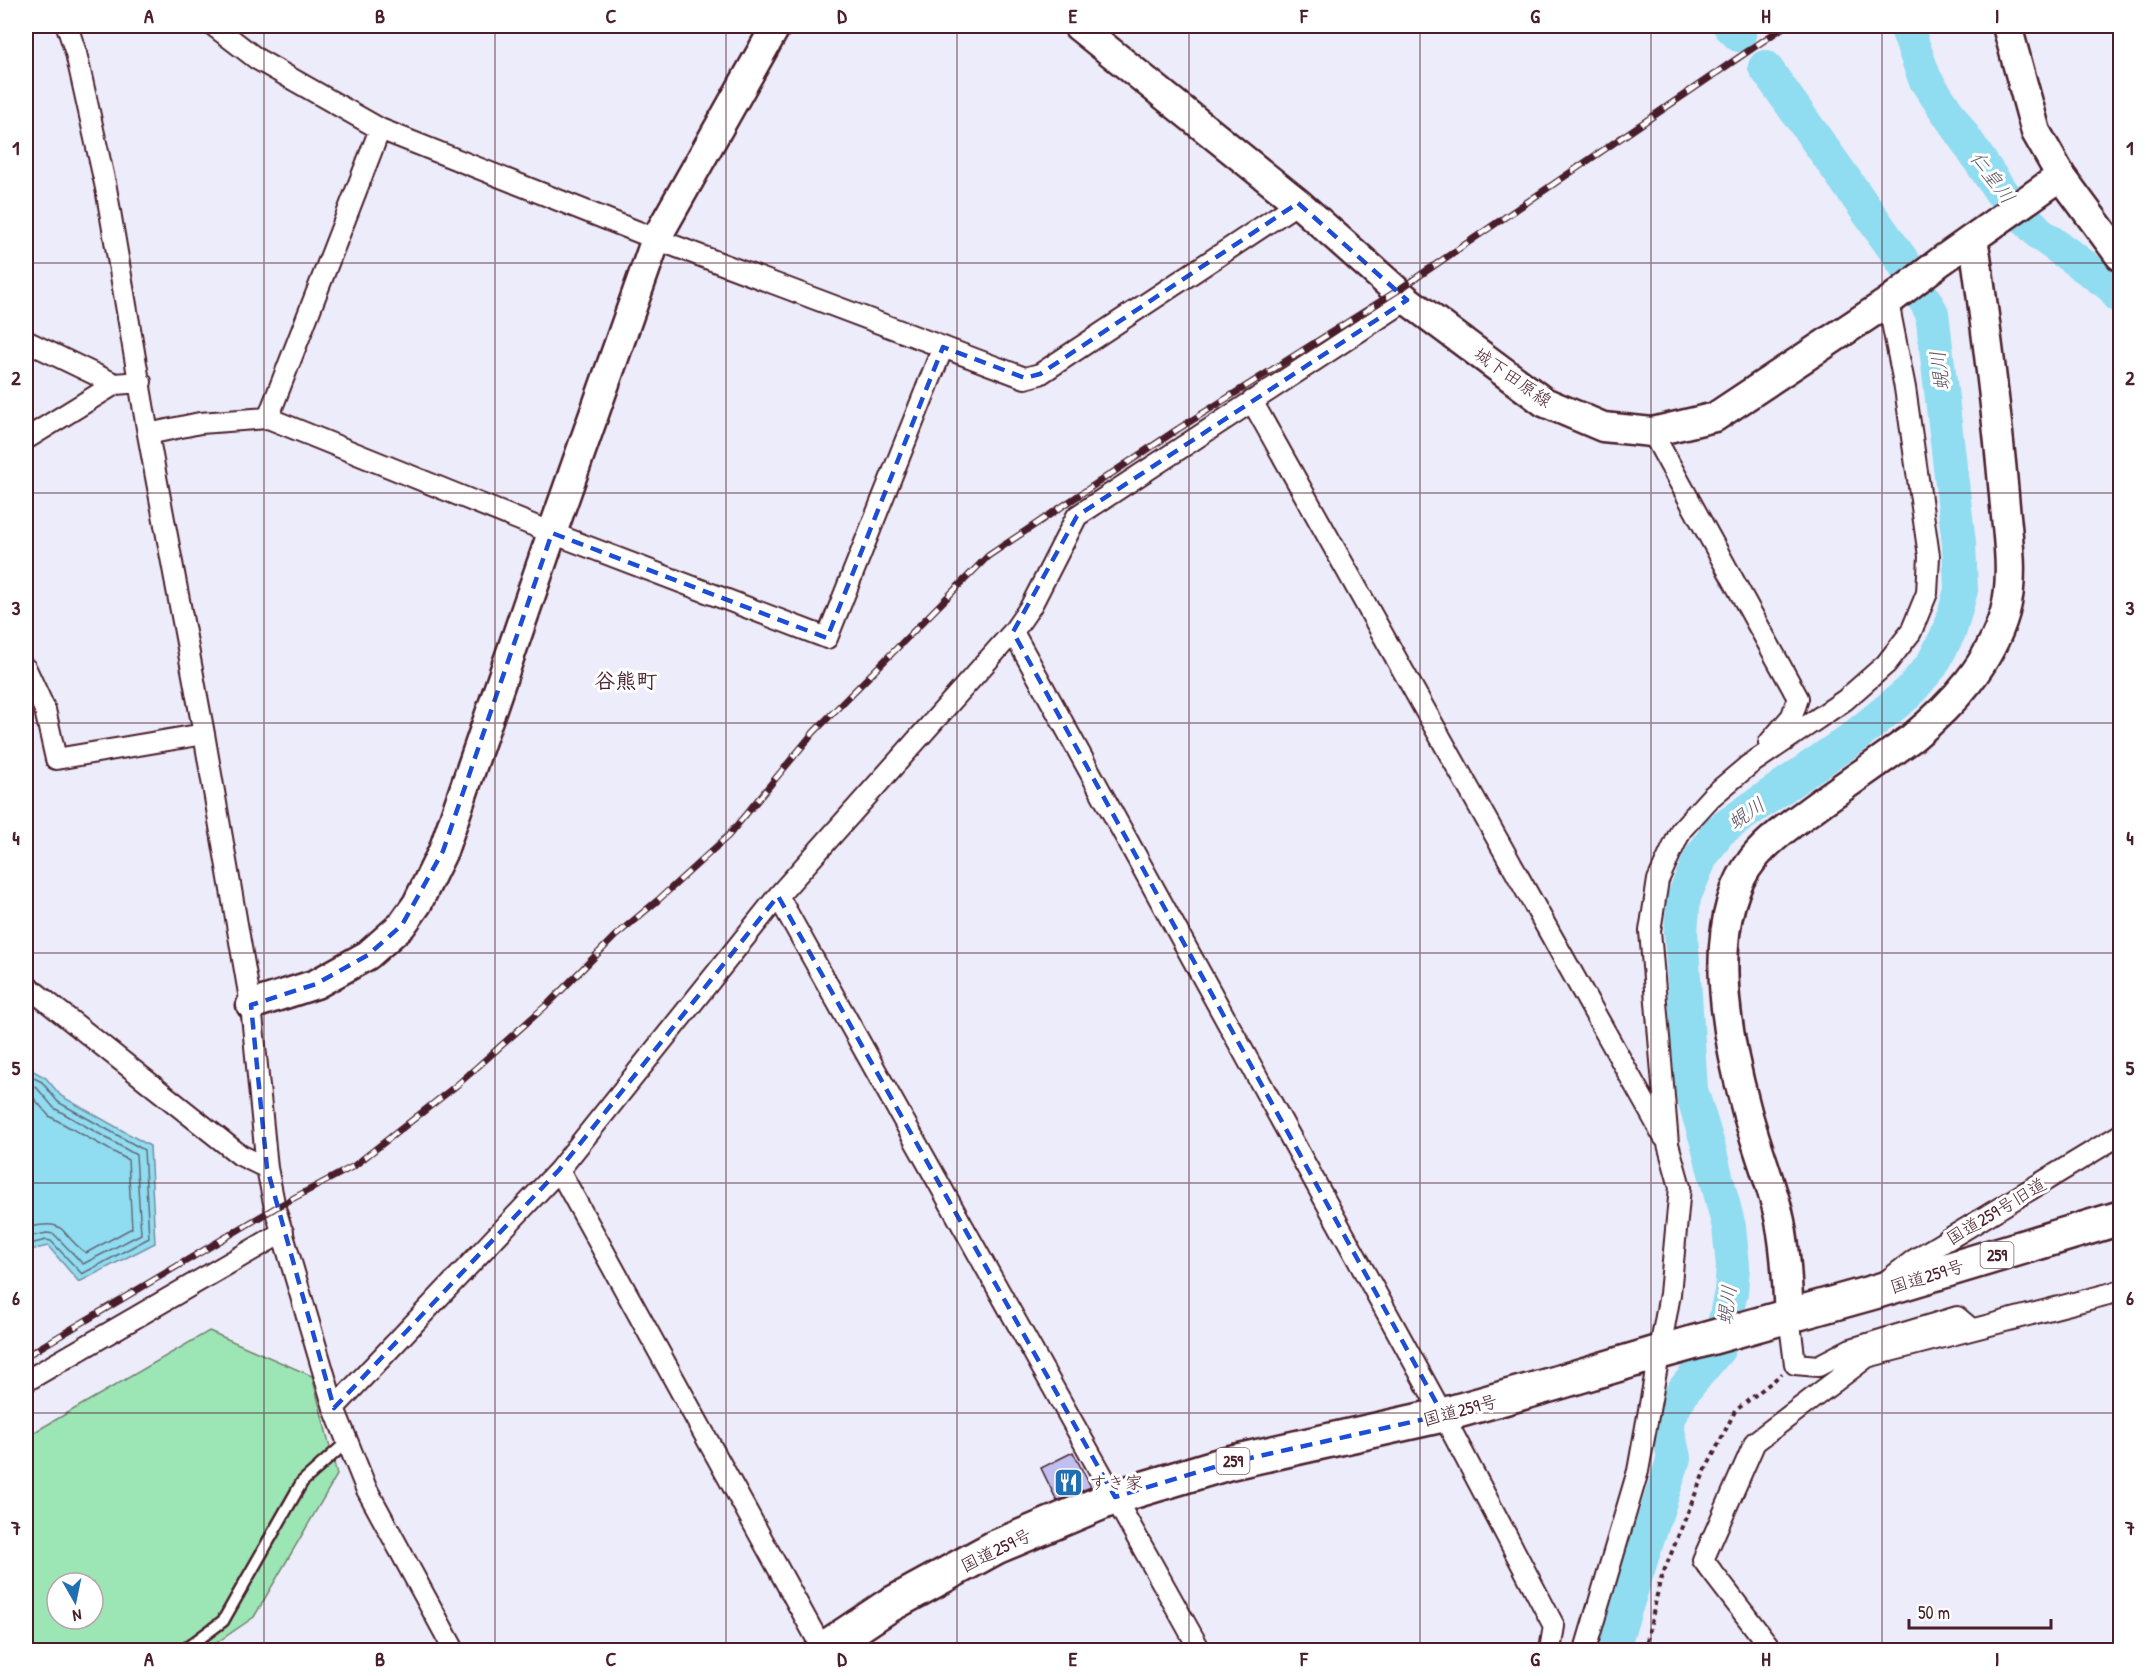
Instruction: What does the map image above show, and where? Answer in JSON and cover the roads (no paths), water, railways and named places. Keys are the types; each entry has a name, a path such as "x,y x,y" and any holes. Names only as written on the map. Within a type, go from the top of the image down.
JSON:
{"highway":[{"name":"国道259号","path":"823,1650 888,1606 996,1547 1115,1497 1228,1462 1443,1415 1874,1292 2121,1218"}],"street":[{"path":"67,26 76,53 106,189 141,382 148,434 204,734 251,1005 267,1168 275,1208 334,1408 366,1488 454,1650"},
{"path":"214,26 257,59 380,129 656,239 1025,378 1040,374 1298,203"},
{"path":"251,1005 316,984 368,955 402,925 417,904 443,851 656,239 776,26"},
{"name":"城下田原線","path":"1078,26 1298,203 1407,300 1544,402 1603,427 1652,432 1715,417 1888,302 1941,261 2051,184"},
{"path":"2007,26 2051,184 2121,256"},
{"path":"268,418 380,129"},
{"path":"1970,1328 1957,1317 1851,1348 1818,1366 1795,1364 1789,1316 1787,1266 1778,1214 1746,1109 1727,1026 1723,951 1725,927 1736,890 1752,861 1773,837 1933,721 1956,697 1992,648 2005,611 2010,581 1997,417 1973,240"},
{"path":"334,1408 559,1170 778,896 1013,632 1031,606 1077,516 1407,300"},
{"path":"1585,1650 1638,1471 1666,1350 1680,1187 1668,1144 1650,931 1658,880 1681,830 1711,797 1749,765 1845,700 1886,664 1911,632 1927,593 1929,556 1905,388 1888,302"},
{"path":"26,340 115,384"},
{"path":"148,434 200,423 268,418 552,533 827,638 943,346"},
{"path":"26,439 115,384 141,382"},
{"path":"1252,402 1668,1144"},
{"path":"1652,432 1798,698 1792,716 1749,765"},
{"path":"1013,632 1443,1415 1554,1626 1550,1650"},
{"path":"26,669 45,710 56,759 204,734"},
{"path":"778,896 1200,1650"},
{"path":"26,985 240,1155 267,1168"},
{"name":"国道259号旧道","path":"1874,1292 1914,1260 2121,1135"},
{"path":"559,1170 823,1650"},
{"path":"26,1381 283,1232"},
{"path":"1772,1650 1703,1560 1755,1442 1867,1357 1970,1328 2121,1291"}],"lane":[{"path":"184,1650 223,1621 302,1482 348,1441"}],"water":[{"path":"30,1069 46,1078 61,1096 150,1146 155,1243 79,1282 48,1246 26,1251 26,1071"}],"waterway":[{"name":"蜆川","path":"1730,26 1739,35"},
{"name":"仁皇川","path":"1906,26 1925,79 2001,192 2041,235 2113,287 2120,297"},
{"name":"蜆川","path":"1612,1650 1674,1458 1666,1421 1684,1390 1719,1348 1731,1292 1733,1266 1729,1227 1691,1090 1681,931 1684,897 1701,857 1719,831 1853,738 1907,694 1932,665 1950,630 1961,590 1959,543 1932,313 1902,260 1765,67"}],"railway":[{"path":"26,1356 275,1208 354,1166 457,1085 550,1002 615,936 728,836 814,732 988,556 1178,429 1397,291 1785,26"}],"place":[{"name":"すき家","path":"1068,1482"}],"district":[{"name":"谷熊町","path":"626,680"}]}
